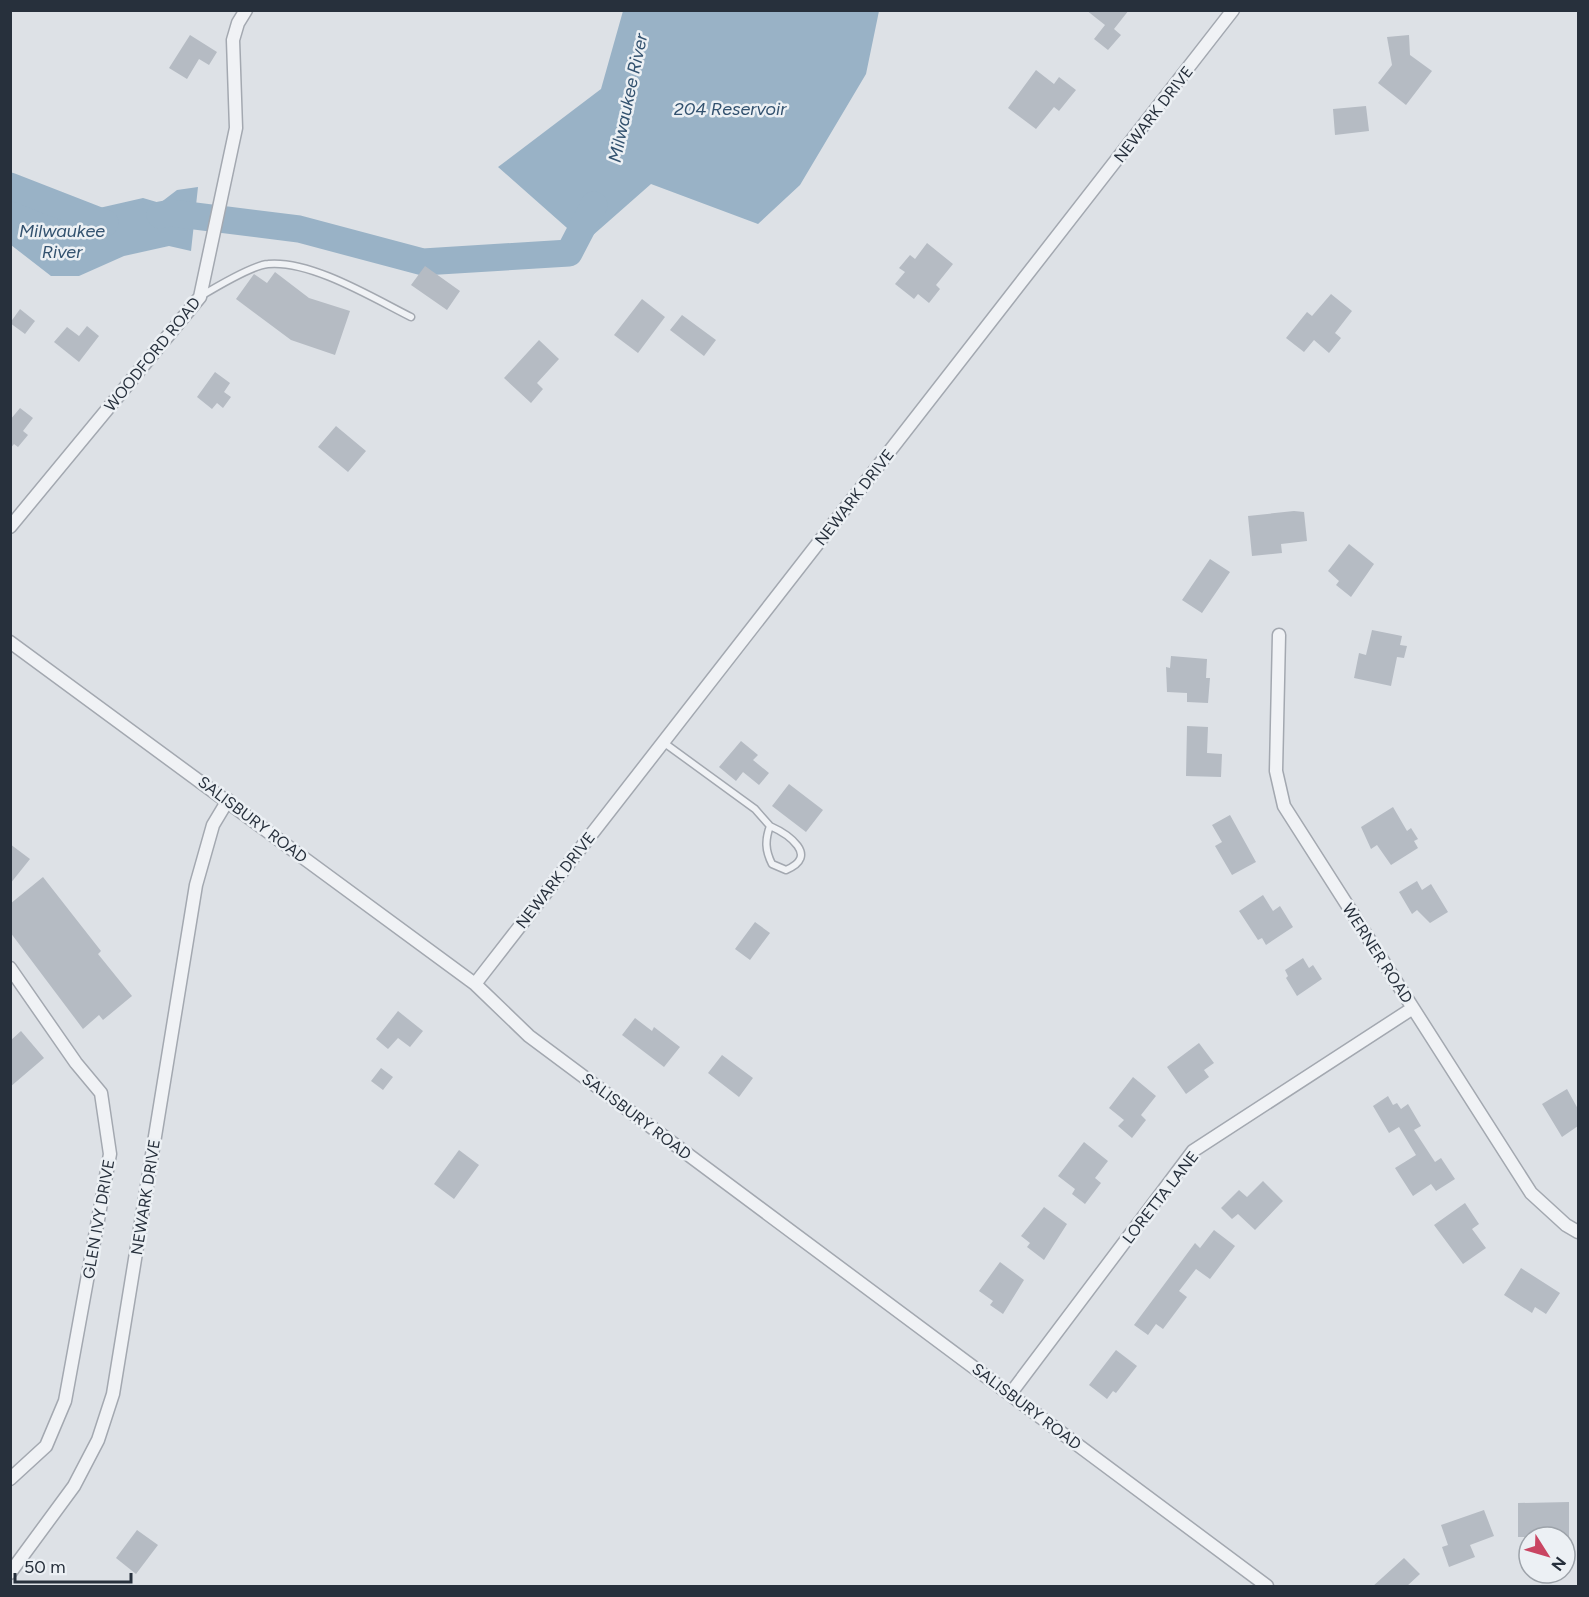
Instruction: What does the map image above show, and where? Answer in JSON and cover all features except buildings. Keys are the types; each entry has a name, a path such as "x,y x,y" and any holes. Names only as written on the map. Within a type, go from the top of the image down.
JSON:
{"street":[{"name":"WOODFORD ROAD","path":"10,527 201,296 236,128 233,40 238,23 246,10"},
{"name":"NEWARK DRIVE","path":"475,984 1233,10"},
{"name":"WERNER ROAD","path":"1279,635 1276,771 1284,806 1531,1193 1566,1225 1578,1232"},
{"name":"SALISBURY ROAD","path":"10,642 228,800 475,984 529,1036 1011,1393 1267,1587"},
{"name":"NEWARK DRIVE","path":"10,1573 74,1486 98,1440 113,1395 196,885 213,825 228,800"},
{"name":"GLEN IVY DRIVE","path":"10,968 76,1064 101,1093 110,1154 65,1401 46,1446 10,1479"},
{"name":"LORETTA LANE","path":"1011,1393 1193,1150 1413,1008"}],"lane":[{"path":"201,296 268,264 319,272 411,317"},
{"path":"663,742 755,809 770,826 794,839 799,848 800,858 793,867 786,870 777,869 772,864 767,854 765,840 770,826"}],"water":[{"name":"204 Reservoir","path":"623,10 879,11 866,74 800,185 758,224 651,184 584,243 498,167 601,89"},
{"name":"Milwaukee River","path":"198,187 191,251 169,246 124,256 79,276 51,276 11,245 11,193 13,198 32,206 86,211 143,198 160,203 177,190"}],"waterway":[{"name":"Milwaukee River","path":"10,186 105,223"},
{"name":"Milwaukee River","path":"160,215 171,213 299,229 423,262 569,253 594,205"}]}
